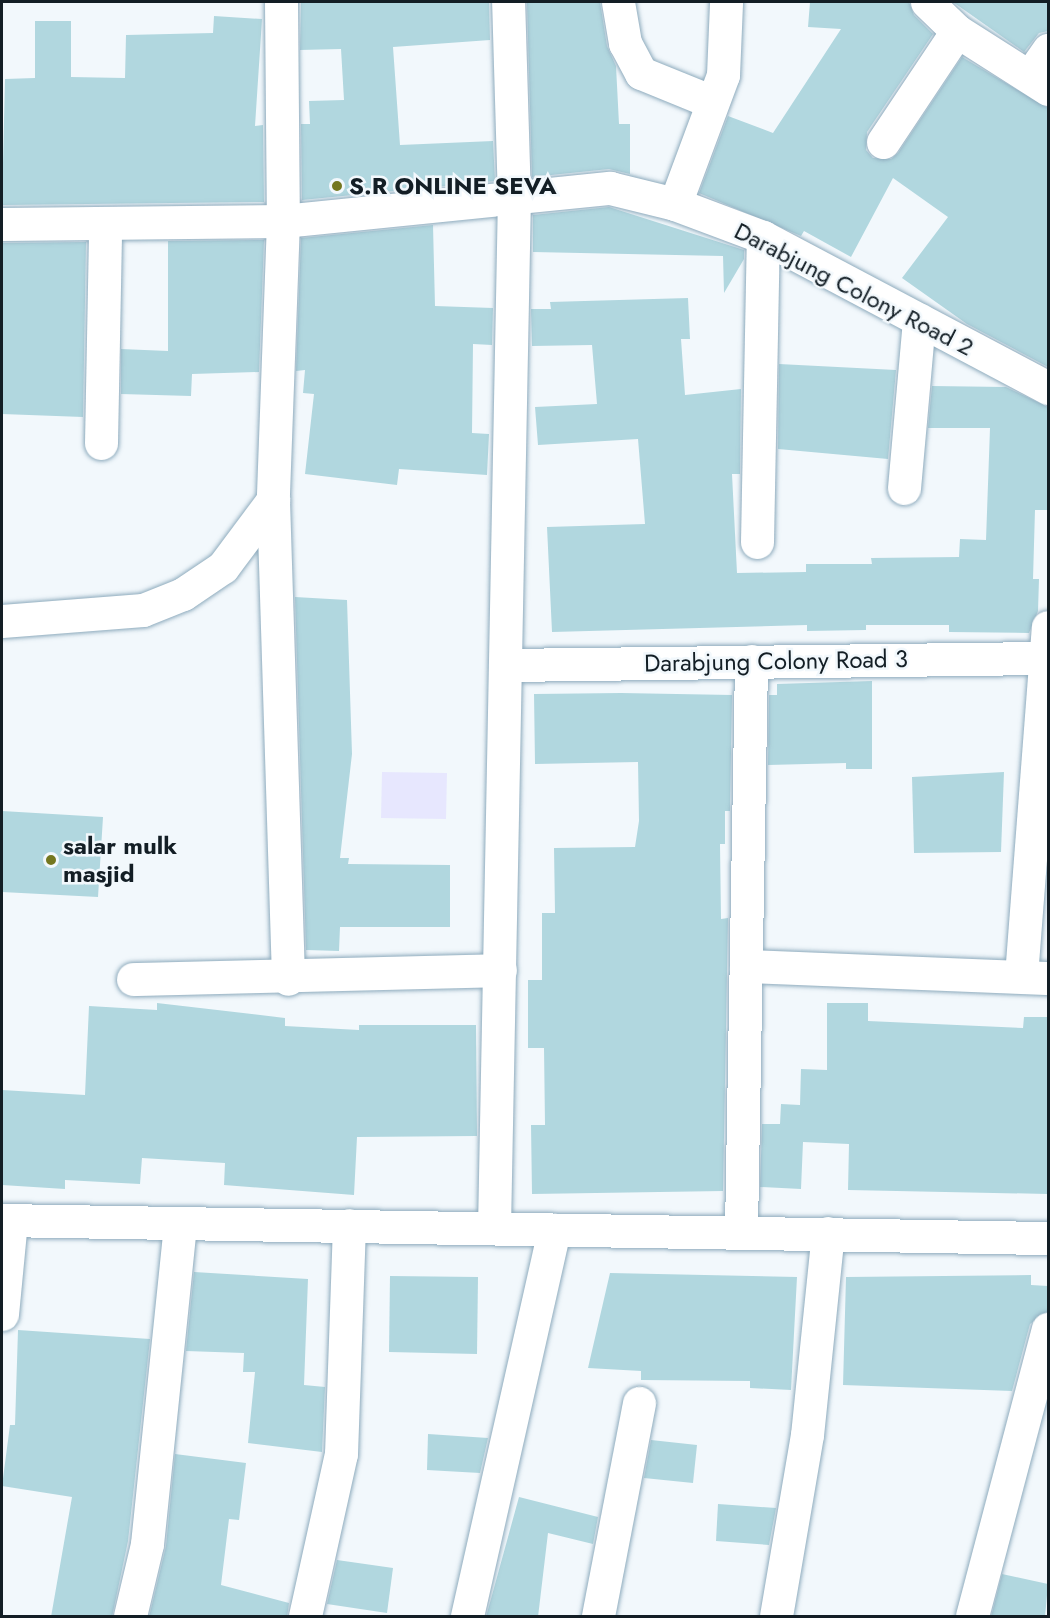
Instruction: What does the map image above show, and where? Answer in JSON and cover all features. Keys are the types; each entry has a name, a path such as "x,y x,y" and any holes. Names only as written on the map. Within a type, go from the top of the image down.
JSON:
{"street":[{"path":"281,2 283,220 273,500 288,979"},
{"path":"494,1228 507,665 514,200 508,2"},
{"path":"618,2 626,44 641,73 710,100"},
{"path":"675,204 710,100 723,75 726,2"},
{"path":"927,2 957,31 1042,72"},
{"path":"883,142 957,31"},
{"name":"Darabjung Colony Road 2","path":"2,224 105,225 283,220 514,200 610,188 675,204 763,237 1048,388"},
{"path":"101,443 105,225"},
{"path":"757,542 763,237"},
{"path":"903,488 919,320"},
{"path":"2,621 143,610 183,594 223,567 273,500"},
{"path":"746,966 1035,977 1047,642"},
{"name":"Darabjung Colony Road 3","path":"507,665 751,661 1047,642"},
{"path":"741,1230 751,661"},
{"path":"133,979 288,979 500,970"},
{"path":"2,1314 6,1220 180,1227 349,1225 554,1230 741,1230 1048,1238"},
{"path":"305,1617 341,1454 349,1225"},
{"path":"130,1617 147,1544 180,1227"},
{"path":"467,1617 554,1230"},
{"path":"776,1617 807,1435 828,1233"},
{"path":"972,1617 1048,1329"},
{"path":"598,1617 639,1403"}],"shaded area":[{"path":"382,772 447,773 446,819 381,818"}],"building":[{"path":"301,2 489,2 490,40 393,47 400,145 493,141 495,181 302,200 301,124 310,124 309,101 344,100 341,49 300,50"},
{"path":"527,2 600,2 607,46 616,66 619,124 630,124 630,174 609,169 532,177"},
{"path":"810,2 909,2 914,15 933,34 867,132 866,150 873,158 891,159 898,153 962,57 1048,108 1048,367 967,324 902,278 948,217 893,178 851,257 804,231 801,236 699,193 728,116 773,133 841,29 808,27"},
{"path":"953,2 1048,2 1048,31 1039,33 1024,52"},
{"path":"214,16 262,19 255,126 263,125 264,202 2,205 5,79 35,78 35,21 71,21 71,77 125,78 126,35 213,33"},
{"path":"609,207 744,250 744,259 724,293 723,256 533,252 533,215"},
{"path":"433,225 435,306 493,308 492,345 473,344 472,433 489,434 487,475 399,469 397,485 305,474 314,394 303,393 305,370 296,371 301,238"},
{"path":"264,240 259,372 192,374 191,396 121,394 121,349 168,351 168,241"},
{"path":"86,242 83,417 2,414 2,243"},
{"path":"688,298 690,339 681,339 685,395 741,389 740,474 732,474 737,573 806,572 806,564 872,564 871,558 959,557 960,539 986,540 990,428 928,428 932,386 1006,387 1048,407 1048,510 1035,510 1033,579 1039,579 1038,611 1029,633 949,632 949,625 866,625 866,630 807,631 807,625 552,632 547,527 645,524 638,439 538,445 535,407 597,404 592,345 532,346 531,309 551,309 550,302"},
{"path":"779,364 896,370 888,459 778,449"},
{"path":"295,597 347,600 352,754 340,858 349,858 348,864 450,865 450,927 340,927 339,951 306,950"},
{"path":"872,681 872,769 846,769 846,763 768,765 769,695 777,695 777,684"},
{"path":"534,694 732,695 730,811 725,811 725,844 720,844 721,919 728,918 723,1191 532,1194 531,1125 545,1125 544,1048 528,1048 528,980 542,980 542,913 555,913 554,848 635,847 639,821 638,762 535,764"},
{"path":"1004,772 1001,852 914,853 912,777"},
{"name":"salar mulk masjid","path":"2,811 103,817 98,897 2,892"},
{"path":"157,1003 285,1018 285,1026 359,1030 359,1025 476,1025 477,1136 357,1137 354,1195 224,1185 225,1163 142,1158 140,1184 65,1180 65,1189 2,1185 2,1090 85,1095 89,1006 157,1010"},
{"path":"827,1003 868,1003 868,1021 1023,1028 1024,1017 1048,1017 1048,1194 848,1190 849,1144 803,1142 801,1189 760,1187 762,1124 780,1124 781,1104 800,1105 801,1069 827,1070"},
{"path":"194,1272 308,1279 304,1385 325,1387 322,1452 248,1443 255,1372 243,1372 244,1353 186,1351"},
{"path":"610,1273 797,1277 791,1390 750,1388 750,1381 641,1380 641,1371 588,1368"},
{"path":"1031,1275 1031,1285 1048,1286 1048,1311 1030,1324 1012,1391 843,1385 846,1277"},
{"path":"390,1276 478,1277 477,1354 389,1352"},
{"path":"18,1330 150,1339 128,1541 112,1617 51,1617 72,1497 2,1486 10,1425 15,1425"},
{"path":"428,1434 488,1438 480,1473 427,1470"},
{"path":"651,1440 697,1445 693,1483 644,1478"},
{"path":"175,1454 246,1463 239,1520 229,1519 221,1585 289,1603 287,1617 149,1617 166,1546"},
{"path":"519,1497 598,1517 593,1544 548,1533 538,1617 486,1617"},
{"path":"718,1504 776,1508 769,1545 716,1541"},
{"path":"337,1560 393,1568 387,1613 327,1604"},
{"path":"1002,1574 1048,1584 1045,1617 991,1617"}],"place":[{"name":"S.R ONLINE SEVA","path":"337,186"},
{"name":"salar mulk masjid","path":"51,860"}]}
